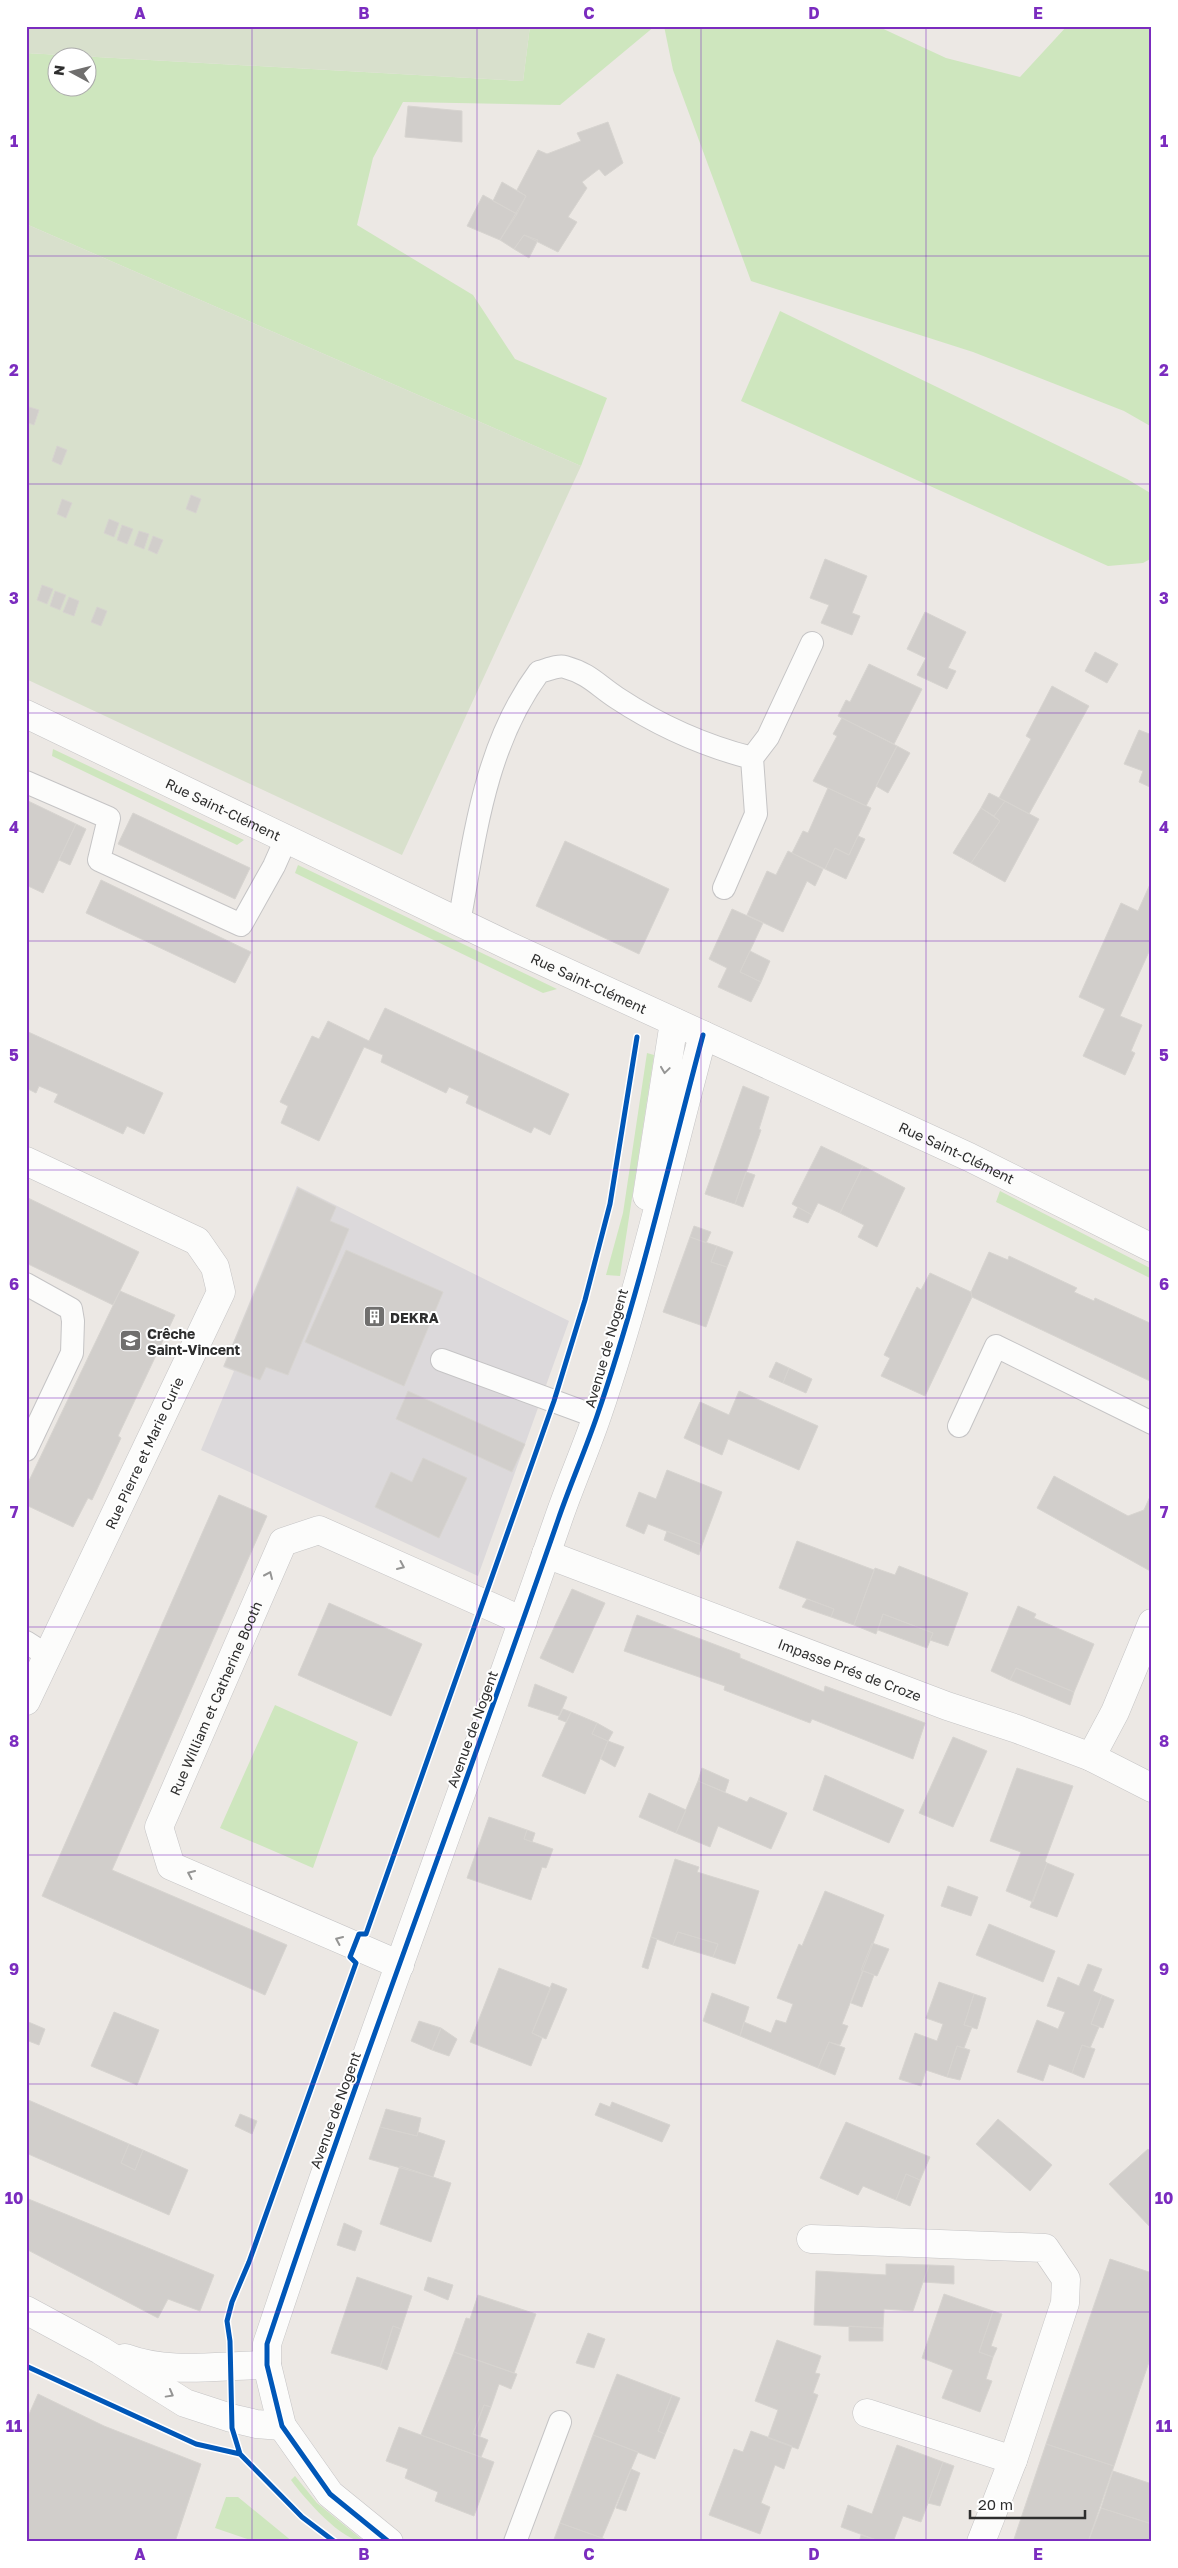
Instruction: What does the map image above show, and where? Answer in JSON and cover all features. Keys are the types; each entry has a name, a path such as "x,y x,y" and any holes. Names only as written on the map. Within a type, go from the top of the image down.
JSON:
{"street":[{"name":"Rue Saint-Clément","path":"26,714 459,923 969,1157 1152,1248"},
{"name":"Avenue de Nogent","path":"638,1277 650,1171 674,1022"},
{"name":"Avenue de Nogent","path":"282,2426 267,2365 268,2344 317,2193 597,1417 669,1171 703,1035"},
{"name":"Rue Pierre et Marie Curie","path":"26,1161 197,1241 215,1267 221,1292 37,1649 26,1701"},
{"name":"Rue William et Catherine Booth","path":"400,1965 170,1866 159,1827 283,1542 319,1530 523,1621"},
{"name":"Impasse Prés de Croze","path":"546,1554 947,1706 1017,1729 1091,1757 1152,1788"},
{"path":"1091,1757 1115,1712 1152,1623"},
{"path":"811,2239 1045,2248 1066,2279 1065,2303 1013,2460 981,2542"},
{"path":"26,2310 100,2350 185,2403 256,2424 282,2426 330,2494 389,2542"},
{"path":"100,2350 138,2363 176,2370 230,2365 267,2365"},
{"path":"867,2413 1013,2460"}],"lane":[{"path":"724,888 756,814 752,758 768,737 812,643"},
{"path":"459,923 471,851 490,770 522,696 539,672 562,666 587,674 617,698 682,733 726,751 752,758"},
{"path":"26,782 109,818 99,860 241,925 274,866 286,839"},
{"path":"26,1284 70,1309 74,1321 72,1353 26,1450"},
{"path":"959,1426 996,1346 1152,1423"},
{"path":"442,1360 597,1417"},
{"path":"515,2542 560,2422"}],"shaded area":[{"path":"297,1186 569,1321 478,1576 201,1450 234,1371 223,1367"}],"green space":[{"path":"28,26 530,26 523,81 98,57 98,48 48,48 48,54 26,53"},
{"path":"530,26 655,26 560,105 403,102 373,158 357,225 473,295 515,359 607,398 581,466 26,224 26,53 48,54 48,98 98,98 98,57 523,81"},
{"path":"664,26 877,26 946,58 1020,77 1067,26 1152,26 1152,427 1124,411 973,352 751,281 673,70"},
{"path":"26,224 581,466 402,855 26,679"},
{"path":"780,311 1127,479 1152,494 1152,558 1143,563 1108,566 741,401"},
{"path":"53,749 244,840 237,845 52,756"},
{"path":"298,865 557,989 543,993 295,873"},
{"path":"647,1053 654,1055 620,1276 606,1275 623,1213"},
{"path":"1000,1191 1152,1269 1152,1279 996,1202"},
{"path":"275,1705 358,1742 313,1868 220,1828"},
{"path":"295,2476 317,2503 365,2542 346,2535 324,2518 291,2480"},
{"path":"226,2497 238,2497 293,2542 256,2542 215,2528"}],"building":[{"path":"408,106 462,111 462,142 405,137"},
{"path":"608,122 623,163 605,176 599,169 582,182 587,188 568,217 577,222 558,252 524,235 514,249 500,240 526,196 517,190 538,150 547,154 581,141 577,133"},
{"path":"502,182 526,196 517,214 493,201"},
{"path":"483,195 517,214 500,240 467,226"},
{"path":"524,235 538,240 529,258 514,249"},
{"path":"29,407 39,410 34,425 26,422"},
{"path":"57,446 67,450 61,465 52,461"},
{"path":"191,495 201,499 196,513 186,509"},
{"path":"62,499 72,503 66,518 57,514"},
{"path":"109,519 119,523 114,537 104,533"},
{"path":"122,525 133,529 127,544 117,540"},
{"path":"139,531 149,534 144,549 134,545"},
{"path":"153,536 163,540 157,554 148,550"},
{"path":"825,559 867,576 852,613 860,616 852,635 821,623 829,605 810,598"},
{"path":"42,585 53,589 47,604 37,600"},
{"path":"55,591 66,595 60,610 50,606"},
{"path":"69,597 79,601 74,616 63,612"},
{"path":"97,607 107,611 101,626 91,622"},
{"path":"925,612 966,632 948,668 956,671 947,689 917,675 926,658 907,649"},
{"path":"1095,652 1118,664 1107,683 1085,671"},
{"path":"869,664 922,689 894,744 838,716 846,700 850,702"},
{"path":"1052,686 1089,706 1029,814 999,798 1031,739 1026,736"},
{"path":"842,718 897,746 866,806 813,781 837,736 833,734"},
{"path":"1139,730 1152,735 1152,788 1139,782 1143,771 1124,764"},
{"path":"897,746 910,753 888,793 876,786"},
{"path":"828,788 871,808 849,855 835,848 825,869 792,853 803,831 808,833"},
{"path":"989,793 1005,801 994,816 981,808"},
{"path":"26,800 76,824 43,893 26,885"},
{"path":"1005,801 1039,819 1005,882 971,863 1000,821 994,816"},
{"path":"981,808 1000,821 971,863 953,853"},
{"path":"133,813 250,868 235,899 118,844"},
{"path":"76,824 86,829 70,865 59,860"},
{"path":"858,836 865,839 846,879 825,869 835,848 849,855"},
{"path":"565,841 669,889 639,954 536,906"},
{"path":"788,851 823,869 815,886 807,881 783,932 747,915 767,871 776,875"},
{"path":"101,880 251,952 235,983 86,913"},
{"path":"1151,882 1152,945 1120,1016 1142,1025 1131,1051 1135,1053 1125,1075 1083,1056 1105,1009 1079,997 1121,903 1138,911"},
{"path":"732,909 763,923 740,972 761,982 751,1002 718,987 727,968 709,959"},
{"path":"750,951 770,961 761,982 740,972"},
{"path":"385,1008 569,1094 550,1135 534,1127 531,1133 466,1103 469,1096 449,1087 446,1093 381,1062 383,1055 364,1047 319,1141 281,1123 288,1106 280,1102 312,1036 319,1039 328,1021 369,1041"},
{"path":"26,1031 163,1093 144,1134 127,1126 123,1134 54,1102 58,1094 39,1086 36,1093 26,1088"},
{"path":"743,1086 769,1097 759,1129 761,1130 735,1204 705,1194"},
{"path":"821,1146 863,1166 840,1213 818,1203 812,1215 792,1204"},
{"path":"863,1166 905,1188 877,1247 858,1237 864,1225 840,1213"},
{"path":"746,1172 755,1175 743,1207 735,1204"},
{"path":"298,1188 336,1207 330,1221 349,1229 288,1375 266,1367 260,1380 224,1366"},
{"path":"26,1197 139,1252 113,1305 26,1263"},
{"path":"798,1207 812,1215 808,1223 793,1217"},
{"path":"694,1226 711,1232 706,1243 690,1237"},
{"path":"690,1237 717,1246 711,1262 727,1267 706,1327 663,1312"},
{"path":"717,1246 733,1252 727,1267 711,1262"},
{"name":"DEKRA","path":"346,1250 443,1292 404,1386 305,1342"},
{"path":"989,1252 1008,1260 1009,1256 1077,1288 1074,1292 1094,1301 1095,1298 1152,1324 1152,1382 972,1297 971,1292"},
{"path":"930,1273 971,1292 972,1297 925,1396 881,1376 890,1358 884,1355 917,1287 921,1290"},
{"path":"120,1291 175,1315 118,1436 121,1438 92,1500 88,1498 73,1527 26,1505 26,1487"},
{"path":"776,1362 789,1368 783,1383 769,1377"},
{"path":"789,1368 812,1379 806,1393 783,1383"},
{"path":"408,1391 525,1444 512,1472 396,1419"},
{"path":"739,1391 818,1426 799,1470 728,1439 722,1455 684,1438 700,1402 729,1415"},
{"path":"423,1458 467,1478 439,1538 375,1507 391,1472 412,1482"},
{"path":"667,1470 722,1492 702,1545 648,1524 644,1534 626,1526 639,1492 656,1499"},
{"path":"1054,1476 1128,1516 1144,1510 1152,1492 1152,1572 1037,1508"},
{"path":"219,1495 267,1516 112,1870 287,1945 265,1995 42,1896"},
{"path":"667,1531 702,1545 699,1555 664,1540"},
{"path":"797,1541 874,1570 854,1625 831,1617 834,1609 779,1588"},
{"path":"899,1566 968,1593 948,1646 930,1640 933,1633 883,1614 876,1634 854,1625 875,1568 895,1575"},
{"path":"572,1589 605,1603 573,1673 540,1658"},
{"path":"807,1599 834,1609 831,1617 802,1607"},
{"path":"329,1603 422,1644 391,1716 298,1675"},
{"path":"1018,1606 1036,1614 1034,1618 1094,1644 1074,1692 1016,1668 1010,1680 991,1671"},
{"path":"883,1614 933,1633 927,1648 878,1630"},
{"path":"637,1615 740,1654 740,1658 824,1692 825,1686 925,1723 913,1759 812,1719 810,1723 724,1690 725,1686 624,1651"},
{"path":"1016,1668 1074,1692 1070,1705 1010,1680"},
{"path":"535,1684 567,1697 559,1716 528,1706"},
{"path":"563,1709 571,1712 566,1722 558,1719"},
{"path":"571,1712 597,1723 592,1734 608,1741 585,1794 542,1776"},
{"path":"597,1723 613,1732 608,1741 592,1734"},
{"path":"953,1737 987,1751 953,1827 919,1813"},
{"path":"608,1741 624,1747 615,1767 601,1759"},
{"path":"702,1768 729,1780 725,1792 698,1781"},
{"path":"1017,1768 1073,1786 1045,1861 1047,1863 1033,1902 1006,1891 1021,1852 990,1841"},
{"path":"825,1775 904,1810 889,1843 813,1810"},
{"path":"698,1781 747,1802 750,1797 787,1813 771,1849 718,1826 710,1847 676,1833"},
{"path":"649,1793 686,1810 676,1833 639,1817"},
{"path":"489,1817 527,1830 524,1839 553,1849 546,1868 542,1867 531,1900 467,1878"},
{"path":"527,1830 535,1833 532,1842 524,1839"},
{"path":"675,1859 699,1867 697,1872 759,1891 735,1964 713,1957 718,1944 678,1932 673,1945 651,1937"},
{"path":"1047,1863 1074,1874 1057,1917 1030,1907"},
{"path":"948,1886 978,1897 971,1916 941,1906"},
{"path":"825,1891 884,1915 842,2024 848,2026 840,2045 829,2042 818,2068 740,2036 744,2022 771,2033 776,2020 786,2023 793,2004 777,1998 799,1944 802,1946"},
{"path":"989,1924 1055,1951 1043,1982 976,1955"},
{"path":"678,1932 718,1944 713,1957 673,1945"},
{"path":"651,1937 657,1939 648,1969 642,1967"},
{"path":"872,1943 889,1949 877,1976 861,1970"},
{"path":"1088,1964 1102,1969 1093,1991 1102,1995 1091,2024 1099,2027 1090,2048 1082,2045 1072,2073 1049,2064 1043,2081 1017,2072 1037,2020 1058,2029 1065,2012 1047,2006 1058,1977 1079,1986"},
{"path":"499,1968 551,1988 532,2033 542,2038 531,2066 470,2042"},
{"path":"863,1971 874,1975 862,2007 851,2003"},
{"path":"939,1982 974,1994 964,2025 972,2027 964,2048 957,2046 947,2077 926,2070 921,2086 899,2079 915,2033 937,2041 943,2024 926,2018"},
{"path":"552,1983 567,1989 546,2039 532,2033"},
{"path":"712,1993 749,2007 740,2036 703,2021"},
{"path":"974,1994 986,1998 977,2029 964,2025"},
{"path":"1102,1995 1114,2000 1103,2028 1091,2024"},
{"path":"114,2012 159,2030 137,2085 91,2066"},
{"path":"26,2021 45,2029 39,2045 26,2040"},
{"path":"419,2021 441,2028 432,2050 411,2041"},
{"path":"441,2028 457,2039 449,2056 432,2050"},
{"path":"829,2042 845,2048 835,2075 818,2068"},
{"path":"1082,2045 1095,2049 1084,2078 1072,2073"},
{"path":"957,2046 970,2050 960,2080 947,2077"},
{"path":"26,2099 129,2144 121,2163 135,2170 143,2150 188,2170 169,2215 26,2153"},
{"path":"612,2102 670,2125 662,2142 595,2115 600,2103 610,2107"},
{"path":"386,2109 421,2118 417,2136 380,2127"},
{"path":"240,2114 257,2121 252,2134 235,2126"},
{"path":"998,2119 1052,2165 1030,2191 976,2144"},
{"path":"846,2122 930,2157 920,2180 906,2174 896,2200 863,2186 858,2195 820,2178"},
{"path":"380,2127 417,2136 418,2132 445,2141 433,2177 369,2159"},
{"path":"129,2144 143,2150 135,2170 121,2163"},
{"path":"1148,2149 1152,2153 1152,2229 1109,2184"},
{"path":"400,2166 451,2183 431,2242 380,2224"},
{"path":"906,2174 920,2180 910,2206 896,2200"},
{"path":"26,2198 214,2275 200,2311 168,2299 158,2318 26,2249"},
{"path":"344,2223 362,2231 355,2251 337,2245"},
{"path":"1110,2259 1152,2273 1152,2353 1114,2466 1046,2444"},
{"path":"886,2264 929,2265 913,2311 884,2309 883,2328 814,2325 816,2271 886,2275"},
{"path":"929,2265 954,2266 954,2284 923,2282"},
{"path":"357,2277 412,2296 401,2329 393,2326 380,2367 331,2353"},
{"path":"428,2277 453,2285 448,2300 424,2290"},
{"path":"944,2294 993,2311 979,2352 993,2357 986,2379 992,2381 980,2412 942,2398 953,2370 922,2358"},
{"path":"478,2295 536,2314 514,2373 454,2352 466,2318 470,2319"},
{"path":"993,2311 1002,2314 991,2346 997,2348 993,2357 979,2352"},
{"path":"393,2326 401,2329 387,2370 380,2367"},
{"path":"849,2326 883,2328 883,2341 849,2341"},
{"path":"588,2333 605,2339 594,2368 576,2363"},
{"path":"777,2340 821,2356 815,2373 820,2374 813,2393 818,2395 798,2449 768,2438 778,2410 755,2401"},
{"path":"454,2352 517,2374 511,2389 499,2384 491,2407 484,2405 473,2434 488,2440 481,2457 421,2435"},
{"path":"617,2374 672,2395 658,2431 665,2434 655,2459 593,2435"},
{"path":"38,2394 104,2426 201,2464 175,2542 26,2542 26,2421"},
{"path":"672,2395 680,2398 665,2434 658,2431"},
{"path":"484,2405 491,2407 480,2436 473,2434"},
{"path":"399,2427 494,2462 474,2516 435,2501 438,2492 405,2478 408,2469 386,2461"},
{"path":"751,2431 792,2446 784,2469 775,2465 761,2503 770,2507 760,2534 709,2515 734,2449 743,2452"},
{"path":"593,2435 638,2452 602,2538 560,2523"},
{"path":"1046,2444 1114,2466 1088,2542 1013,2542"},
{"path":"897,2445 943,2462 921,2522 903,2516 893,2542 882,2542 841,2527 848,2505 872,2514"},
{"path":"943,2462 954,2466 940,2506 928,2503"},
{"path":"631,2469 640,2473 626,2511 616,2508"},
{"path":"1113,2471 1152,2484 1152,2515 1149,2523 1101,2508"},
{"path":"1101,2508 1152,2524 1152,2542 1088,2542"},
{"path":"560,2523 602,2538 611,2542 553,2542"},
{"path":"861,2535 882,2542 859,2542"}],"cycle path":[{"path":"389,2542 330,2494 282,2426 267,2365 267,2344 374,2034 613,1369 703,1035"},
{"path":"240,2454 232,2428 230,2341 227,2321 232,2302 249,2262 356,1963 350,1957 359,1934 366,1934 554,1401 585,1300 610,1204 637,1037"},
{"path":"26,2366 196,2444 240,2454 302,2517 335,2542"}],"place":[{"name":"DEKRA","path":"374,1317"},
{"name":"Crêche Saint-Vincent","path":"131,1341"}]}
